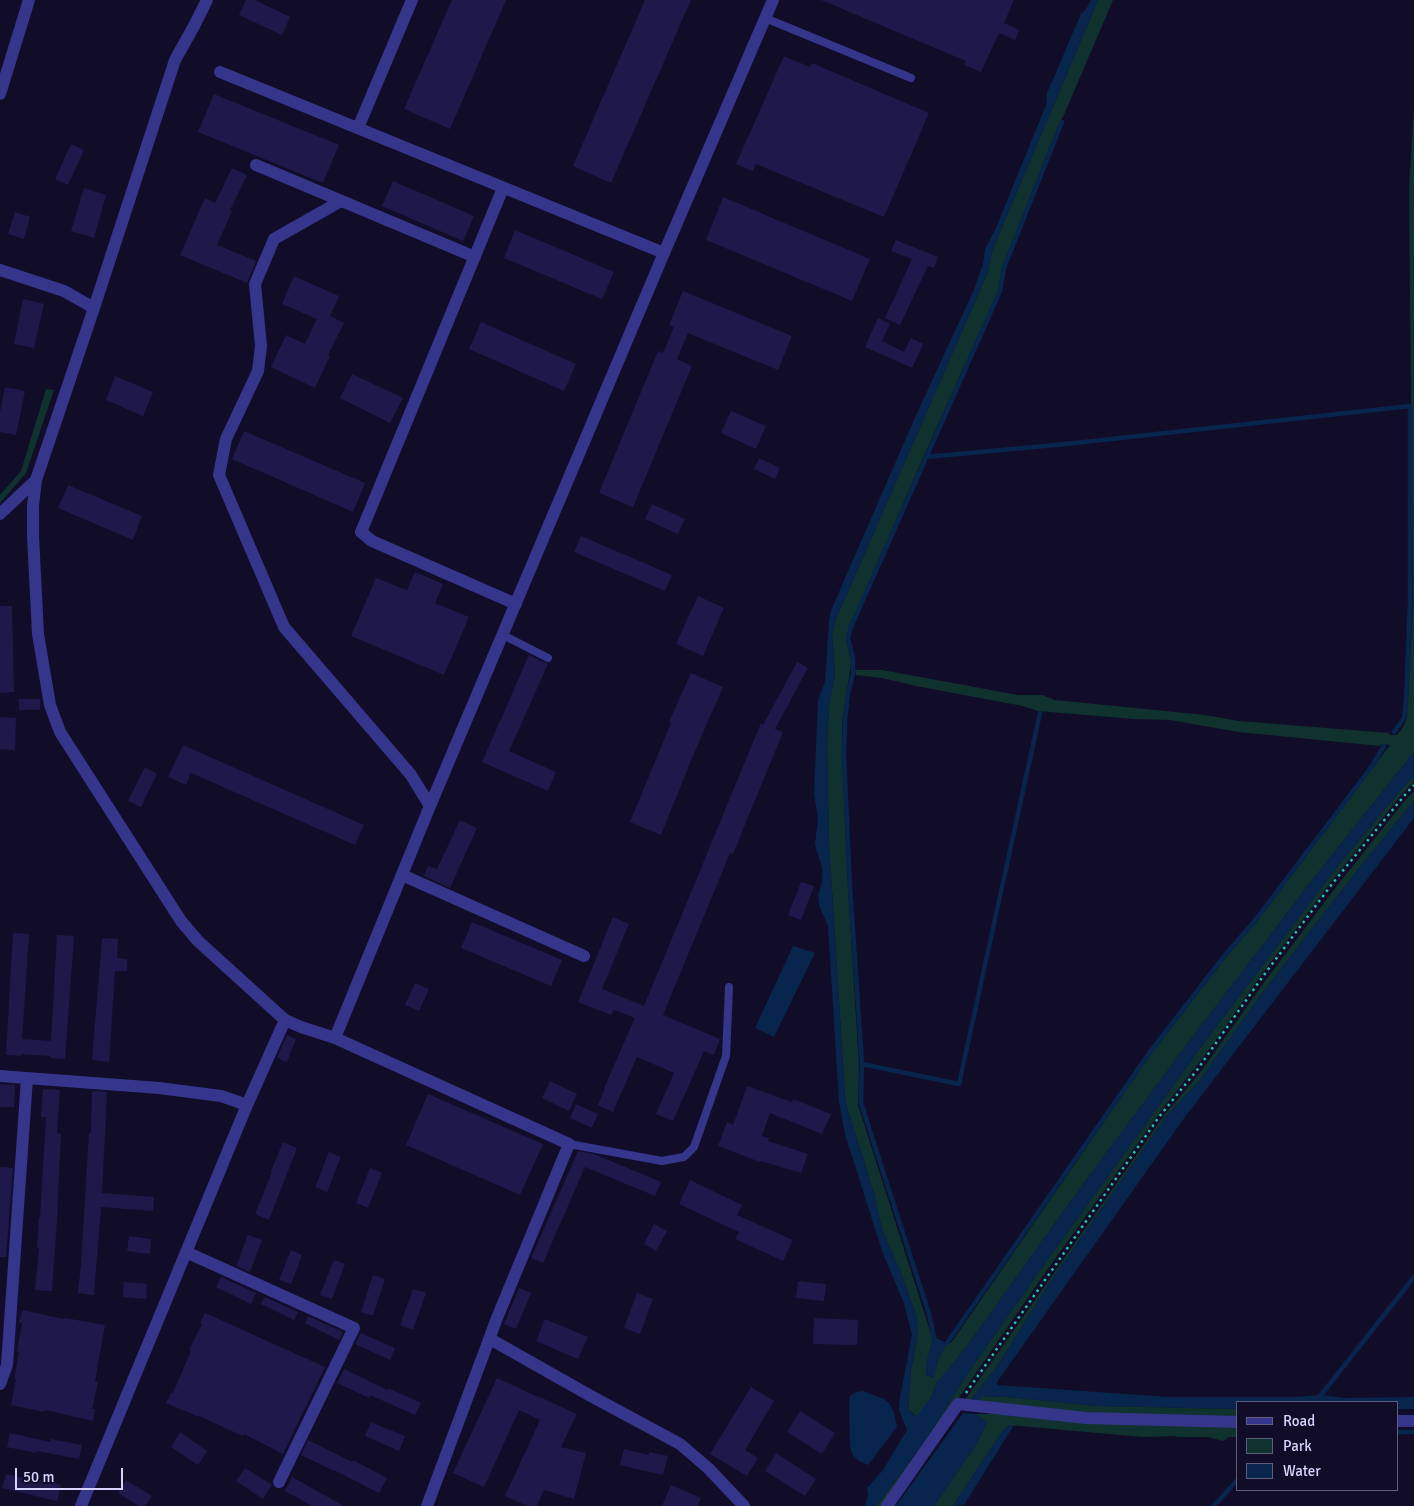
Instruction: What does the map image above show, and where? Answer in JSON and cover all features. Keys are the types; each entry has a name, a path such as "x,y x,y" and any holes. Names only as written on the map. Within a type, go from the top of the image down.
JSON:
{"street":[{"path":"0,94 29,0"},
{"path":"207,0 175,60 36,480 33,521 38,634 50,705 60,732 181,920 198,942 285,1020 335,1038 570,1144 497,1318 427,1506"},
{"path":"358,128 412,0"},
{"path":"335,1038 430,806 773,0"},
{"path":"220,72 664,253"},
{"path":"256,165 475,257"},
{"path":"503,188 361,532 372,541 516,604"},
{"path":"341,200 274,239 255,284 261,346 258,371 226,439 219,475 284,627 411,775 430,806"},
{"path":"0,270 64,291 94,308"},
{"path":"0,514 36,480"},
{"path":"402,875 584,956"},
{"path":"81,1506 246,1105 285,1020"},
{"path":"0,1076 159,1088 221,1096 246,1105"},
{"path":"0,1384 7,1365 27,1078"},
{"path":"186,1252 354,1328 278,1482"},
{"path":"490,1339 680,1444 708,1468 744,1506"},
{"path":"887,1506 958,1404 1086,1418 1236,1422"},
{"path":"1399,1422 1414,1421"}],"lane":[{"path":"765,18 911,78"},
{"path":"503,635 548,658"},
{"path":"570,1144 662,1161 684,1157 694,1147 726,1056 729,987"}],"path":[{"path":"958,1404 1159,1117 1197,1070 1261,979 1332,884 1414,785"}],"green space":[{"path":"1098,0 1113,0 1060,121 1002,268 998,291 923,458 846,639 851,661 842,721 842,756 859,1065 858,1105 933,1340 927,1361 926,1375 933,1377 939,1357 947,1343 951,1343 1151,1054 1227,956 1258,920 1390,745 1383,744 1380,746 1239,732 1170,720 1038,711 1023,706 882,678 856,675 855,670 882,670 1018,695 1042,695 1055,700 1205,715 1239,721 1397,735 1407,718 1413,604 1409,189 1414,107 1414,752 1313,879 1197,1031 1081,1187 964,1350 936,1384 932,1396 917,1417 908,1409 911,1371 918,1331 916,1315 901,1273 882,1230 874,1193 845,1096 829,843 827,743 829,706 835,674 832,633 836,619 988,272 992,251"},
{"path":"46,389 54,390 26,473 0,503 0,495 21,471"},
{"path":"1414,777 1414,782 1331,882 1262,974 1208,1051 1161,1111 1045,1273 884,1506 876,1506 923,1444 968,1373 1038,1273 1204,1043 1337,867 1405,785"},
{"path":"1414,791 1414,801 1363,863 1263,992 1200,1080 1166,1117 1051,1281 996,1368 969,1403 965,1400 1165,1114 1199,1074 1265,981 1336,887"},
{"path":"982,1396 1097,1406 1236,1409 1236,1420 1161,1419 976,1403"},
{"path":"976,1414 1236,1426 1236,1437 1229,1437 1223,1441 1208,1437 1143,1437 1009,1425 999,1436 953,1506 934,1506 977,1443 987,1423"}],"water":[{"path":"1091,0 1098,0 992,251 988,272 836,619 832,633 835,674 829,706 827,743 829,843 845,1096 874,1193 882,1230 901,1273 916,1315 918,1331 911,1371 908,1409 916,1417 932,1396 936,1384 964,1350 1081,1187 1197,1031 1313,879 1414,752 1414,777 1405,785 1337,867 1204,1043 1038,1273 968,1373 923,1444 876,1506 865,1506 868,1495 867,1488 883,1470 907,1430 899,1410 912,1335 904,1303 883,1254 845,1134 839,1102 828,926 819,905 818,896 822,882 822,868 815,844 818,818 814,795 818,700 825,682 829,620 832,608 917,413 973,292 983,264 985,249 996,228 1046,105 1047,93 1081,14"},
{"path":"1414,801 1414,818 1185,1117 997,1382 997,1385 1169,1397 1294,1397 1321,1395 1344,1398 1414,1397 1414,1409 1399,1409 1399,1401 1236,1401 1236,1409 1097,1406 982,1396 976,1403 969,1403 996,1368 1051,1281 1166,1117 1200,1080 1263,992 1363,863"},
{"path":"793,946 815,953 774,1037 755,1028"},
{"path":"934,1337 947,1343 939,1357 934,1377 926,1375 927,1361"},
{"path":"863,1391 884,1399 890,1404 897,1427 868,1465 859,1461 852,1454 850,1445 850,1396 856,1392"},
{"path":"963,1413 976,1414 987,1423 977,1443 934,1506 896,1506"},
{"path":"1009,1425 1014,1425 964,1505 953,1506 999,1436"}],"building":[{"path":"246,0 255,0 290,17 282,35 239,15"},
{"path":"452,0 506,0 450,129 404,109"},
{"path":"645,0 691,0 611,183 573,166"},
{"path":"821,0 1014,0 1004,23 1019,30 1015,40 999,33 981,72 964,65 966,61"},
{"path":"784,56 810,67 812,63 929,113 884,217 756,164 753,171 736,164"},
{"path":"214,94 339,145 323,183 198,132"},
{"path":"71,144 84,150 68,185 55,179"},
{"path":"232,168 247,175 230,210 232,211 217,245 256,261 247,283 180,255 205,198 215,203"},
{"path":"393,181 474,216 463,241 382,206"},
{"path":"84,188 106,195 94,238 71,231"},
{"path":"723,197 870,259 852,301 706,240"},
{"path":"15,212 30,217 24,239 8,234"},
{"path":"515,230 614,272 602,299 504,258"},
{"path":"896,240 938,257 934,268 928,266 900,325 885,318 912,259 891,251"},
{"path":"294,276 339,296 330,316 344,323 328,355 330,356 315,388 271,367 286,335 305,344 317,319 282,304"},
{"path":"683,291 792,336 778,370 688,333 677,359 692,366 633,507 599,493 658,351 663,353 674,327 669,325"},
{"path":"23,299 44,304 34,348 14,344"},
{"path":"878,318 890,324 882,341 904,352 911,338 923,344 912,368 865,347"},
{"path":"481,322 576,364 564,391 469,349"},
{"path":"352,374 403,398 390,423 340,398"},
{"path":"115,376 153,392 143,416 106,400"},
{"path":"5,387 25,391 16,435 0,432 0,412"},
{"path":"731,411 766,426 756,449 721,433"},
{"path":"244,431 365,483 353,512 232,459"},
{"path":"759,458 780,468 775,479 754,469"},
{"path":"68,485 142,516 133,540 58,508"},
{"path":"652,504 685,519 678,534 645,519"},
{"path":"581,536 672,575 665,591 574,552"},
{"path":"415,572 443,584 435,603 469,617 444,675 351,636 376,578 407,590"},
{"path":"698,596 724,608 703,656 676,644"},
{"path":"0,606 12,606 14,692 0,693"},
{"path":"529,655 548,664 509,751 556,772 548,791 482,762"},
{"path":"797,662 808,668 775,729 783,732 733,854 730,853 663,1015 720,1039 714,1055 704,1051 673,1121 656,1114 674,1073 637,1057 613,1112 598,1105 635,1018 614,1010 611,1015 578,1002 613,917 629,924 602,989 644,1006 761,723 763,725"},
{"path":"691,673 723,687 661,835 630,822 671,723 669,722"},
{"path":"19,699 40,699 40,710 19,710"},
{"path":"0,717 16,718 15,750 0,749"},
{"path":"183,745 364,825 355,845 191,773 186,785 168,777"},
{"path":"145,767 157,774 141,807 128,801"},
{"path":"460,820 477,828 450,888 424,876 428,866 437,869"},
{"path":"801,882 814,886 801,920 788,915"},
{"path":"472,922 562,960 551,986 461,948"},
{"path":"13,933 29,934 22,1039 51,1041 57,935 74,936 65,1059 21,1054 21,1056 6,1055"},
{"path":"102,938 118,939 117,958 127,959 127,971 115,971 109,1062 92,1060"},
{"path":"415,983 429,989 419,1011 405,1005"},
{"path":"287,1035 296,1039 287,1062 277,1058"},
{"path":"550,1081 577,1094 569,1111 542,1098"},
{"path":"0,1084 15,1085 14,1107 0,1107"},
{"path":"747,1086 792,1102 793,1099 831,1114 822,1134 770,1113 762,1136 769,1138 768,1141 808,1154 801,1173 760,1162 718,1146 727,1122 733,1125"},
{"path":"43,1089 60,1090 57,1133 61,1134 52,1291 35,1290 46,1117 41,1117"},
{"path":"92,1091 107,1092 102,1193 154,1197 153,1211 101,1207 94,1295 78,1293 89,1133 91,1133"},
{"path":"428,1094 543,1144 520,1195 406,1145"},
{"path":"576,1104 598,1114 592,1128 570,1118"},
{"path":"283,1142 297,1148 269,1220 255,1214"},
{"path":"578,1151 594,1154 661,1182 655,1196 585,1167 543,1263 531,1258"},
{"path":"329,1152 341,1157 327,1192 315,1187"},
{"path":"0,1167 13,1168 6,1257 0,1257"},
{"path":"370,1168 382,1173 368,1208 356,1203"},
{"path":"690,1180 742,1205 737,1215 793,1240 783,1261 735,1239 739,1232 679,1204"},
{"path":"654,1224 667,1231 656,1251 644,1244"},
{"path":"248,1235 262,1240 250,1272 236,1266"},
{"path":"129,1236 151,1239 150,1254 127,1251"},
{"path":"291,1250 302,1255 291,1284 279,1280"},
{"path":"334,1260 345,1264 332,1299 320,1295"},
{"path":"373,1275 385,1279 373,1316 361,1312"},
{"path":"221,1277 256,1293 251,1304 216,1287"},
{"path":"798,1281 826,1284 824,1301 796,1298"},
{"path":"124,1282 147,1284 146,1299 123,1297"},
{"path":"519,1288 531,1293 516,1329 504,1324"},
{"path":"413,1289 426,1293 413,1330 400,1325"},
{"path":"637,1293 653,1299 640,1334 624,1328"},
{"path":"265,1297 298,1312 294,1320 261,1304"},
{"path":"22,1310 105,1325 95,1381 98,1382 92,1409 95,1409 93,1421 45,1410 44,1412 11,1405 16,1379 14,1379 19,1352 17,1351 22,1323 19,1323"},
{"path":"205,1313 325,1367 283,1454 244,1434 243,1436 166,1403 171,1393 173,1393"},
{"path":"308,1316 343,1332 339,1340 305,1323"},
{"path":"814,1318 858,1320 857,1345 813,1344"},
{"path":"545,1319 588,1337 578,1359 536,1341"},
{"path":"361,1333 395,1348 390,1360 355,1344"},
{"path":"344,1369 387,1390 388,1388 421,1403 415,1415 370,1395 369,1398 337,1383"},
{"path":"497,1378 577,1414 561,1447 586,1453 574,1499 544,1490 537,1506 527,1506 505,1496 540,1420 519,1410 484,1487 453,1473"},
{"path":"751,1387 774,1401 745,1450 758,1458 747,1476 710,1454"},
{"path":"800,1411 835,1433 822,1454 787,1432"},
{"path":"371,1422 405,1436 399,1451 365,1436"},
{"path":"180,1432 207,1451 198,1465 171,1447"},
{"path":"10,1433 50,1442 51,1439 82,1445 79,1459 7,1447"},
{"path":"308,1440 387,1478 379,1493 301,1455"},
{"path":"624,1449 649,1455 649,1452 668,1456 663,1475 620,1465"},
{"path":"776,1453 816,1479 805,1496 765,1471"},
{"path":"245,1468 272,1485 263,1499 236,1481"},
{"path":"6,1474 61,1485 57,1501 2,1488"},
{"path":"292,1477 344,1506 312,1506 285,1491"},
{"path":"126,1480 152,1496 145,1506 139,1506 118,1493"},
{"path":"671,1485 701,1498 698,1506 662,1506"}],"waterway":[{"path":"934,1337 929,1314 861,1103 862,1064 850,887 844,756 845,720 848,693 853,674 853,658 848,638 851,627 1000,291 1004,268 1062,122"},
{"path":"926,457 1066,444 1410,406 1410,603 1406,700 1404,718 1394,732"},
{"path":"862,1064 959,1084 1040,713"},
{"path":"947,1343 1150,1052 1225,955 1257,918 1372,766 1384,746"},
{"path":"1321,1395 1414,1277"},
{"path":"1399,1432 1414,1432"},
{"path":"1214,1506 1236,1481"}]}
